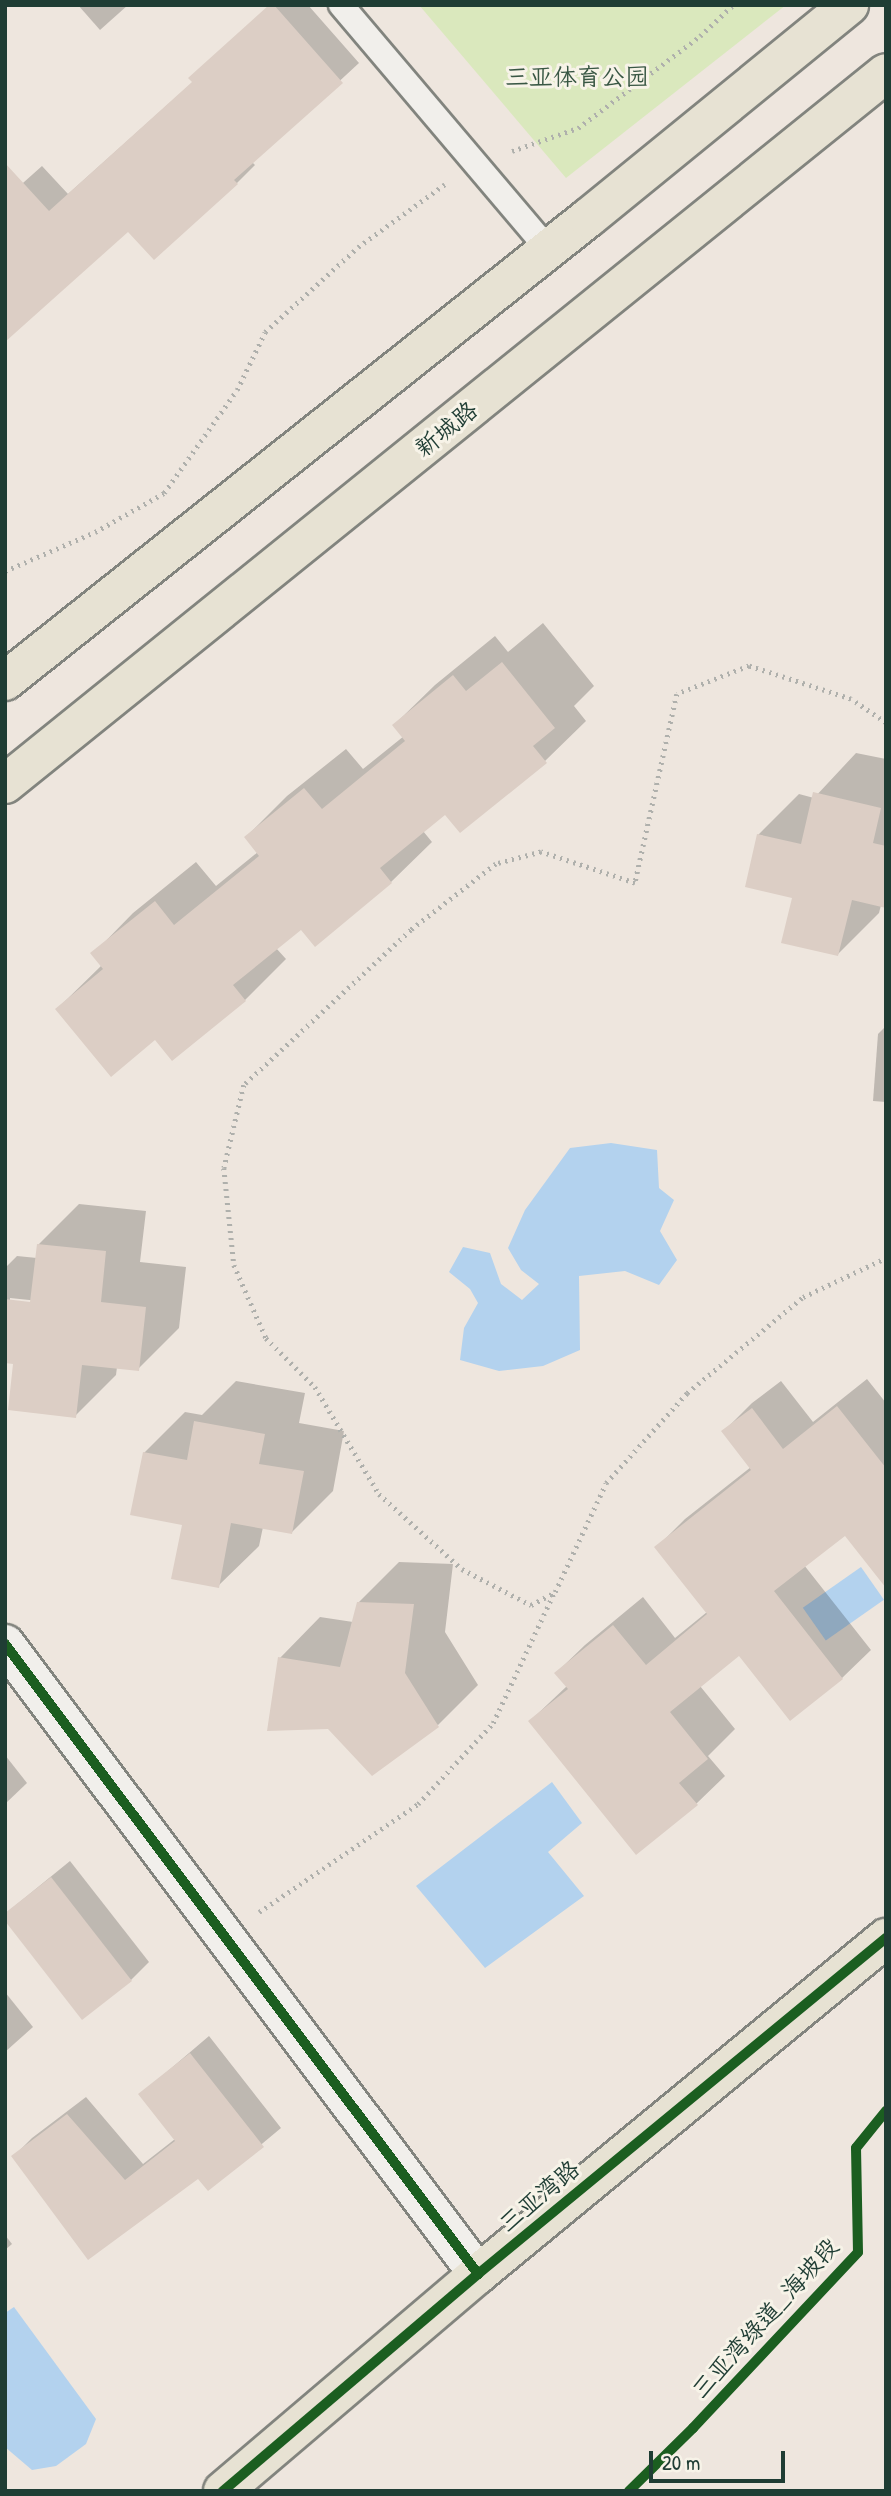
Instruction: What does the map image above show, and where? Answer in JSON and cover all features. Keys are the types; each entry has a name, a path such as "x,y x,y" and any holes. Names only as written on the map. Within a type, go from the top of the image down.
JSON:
{"main road":[{"path":"5,681 548,250 849,5"},
{"name":"新城路","path":"5,784 886,74"},
{"name":"三亚湾路","path":"223,2491 478,2274 886,1938"}],"street":[{"path":"5,1644 478,2274"}],"lane":[{"path":"341,5 548,250"}],"path":[{"path":"5,571 95,532 164,493 237,390 265,332 358,247 474,163 578,128 700,36 733,5"},
{"path":"555,1592 531,1605 463,1569 379,1494 315,1387 266,1338 234,1265 225,1182 224,1168 244,1085 411,930 496,864 541,852 635,883 677,694 749,666 851,699 886,723"},
{"path":"224,1936 418,1804 493,1723 606,1483 687,1393 803,1297 886,1258"}],"green space":[{"name":"三亚体育公园","path":"419,5 786,5 566,178"}],"water":[{"path":"611,1143 657,1150 659,1188 674,1200 660,1231 677,1260 659,1285 625,1271 579,1276 580,1350 543,1366 499,1371 460,1360 464,1328 478,1303 470,1289 449,1272 463,1247 490,1253 501,1284 522,1300 539,1284 521,1270 508,1248 525,1210 570,1148"},
{"path":"861,1567 884,1600 826,1640 803,1608"},
{"path":"552,1782 582,1823 548,1852 584,1896 485,1968 416,1886"},
{"path":"14,2307 96,2419 86,2444 56,2466 32,2470 5,2447 5,2313"}],"building":[{"path":"269,5 274,5 343,83 234,180 238,184 154,260 128,232 5,342 5,163 49,211 192,82 188,78"},
{"path":"502,662 555,728 533,746 547,763 460,833 445,815 380,868 392,883 315,947 301,930 233,985 246,1001 172,1061 155,1040 111,1077 55,1009 103,969 90,953 155,901 174,925 259,856 244,837 304,788 322,809 405,741 392,725 453,675 466,691"},
{"path":"813,792 881,808 873,843 886,846 886,908 852,900 838,956 781,943 792,898 745,887 757,834 801,844"},
{"path":"37,1244 106,1251 101,1302 146,1307 139,1371 82,1365 76,1418 8,1410 13,1364 5,1363 5,1299 30,1302"},
{"path":"837,1406 886,1468 886,1588 845,1536 774,1591 843,1679 790,1721 739,1656 670,1712 708,1759 679,1783 698,1805 636,1855 528,1721 568,1689 554,1673 613,1625 646,1665 707,1614 654,1547 751,1470 721,1431 752,1408 783,1449"},
{"path":"194,1421 265,1434 259,1464 304,1471 292,1534 231,1523 219,1588 171,1579 182,1525 130,1515 143,1452 187,1460"},
{"path":"357,1602 414,1604 405,1673 439,1727 372,1776 328,1729 267,1731 278,1657 340,1667"},
{"path":"51,1877 132,1981 82,2020 5,1921 5,1913"},
{"path":"190,2053 264,2147 208,2191 198,2179 88,2260 11,2156 67,2114 125,2180 175,2141 138,2094"}],"cycle path":[{"path":"5,1644 478,2274"},
{"path":"223,2491 478,2274 886,1938"},
{"name":"三亚湾绿道_海坡段","path":"629,2491 693,2428 858,2252 856,2148 886,2111"}]}
